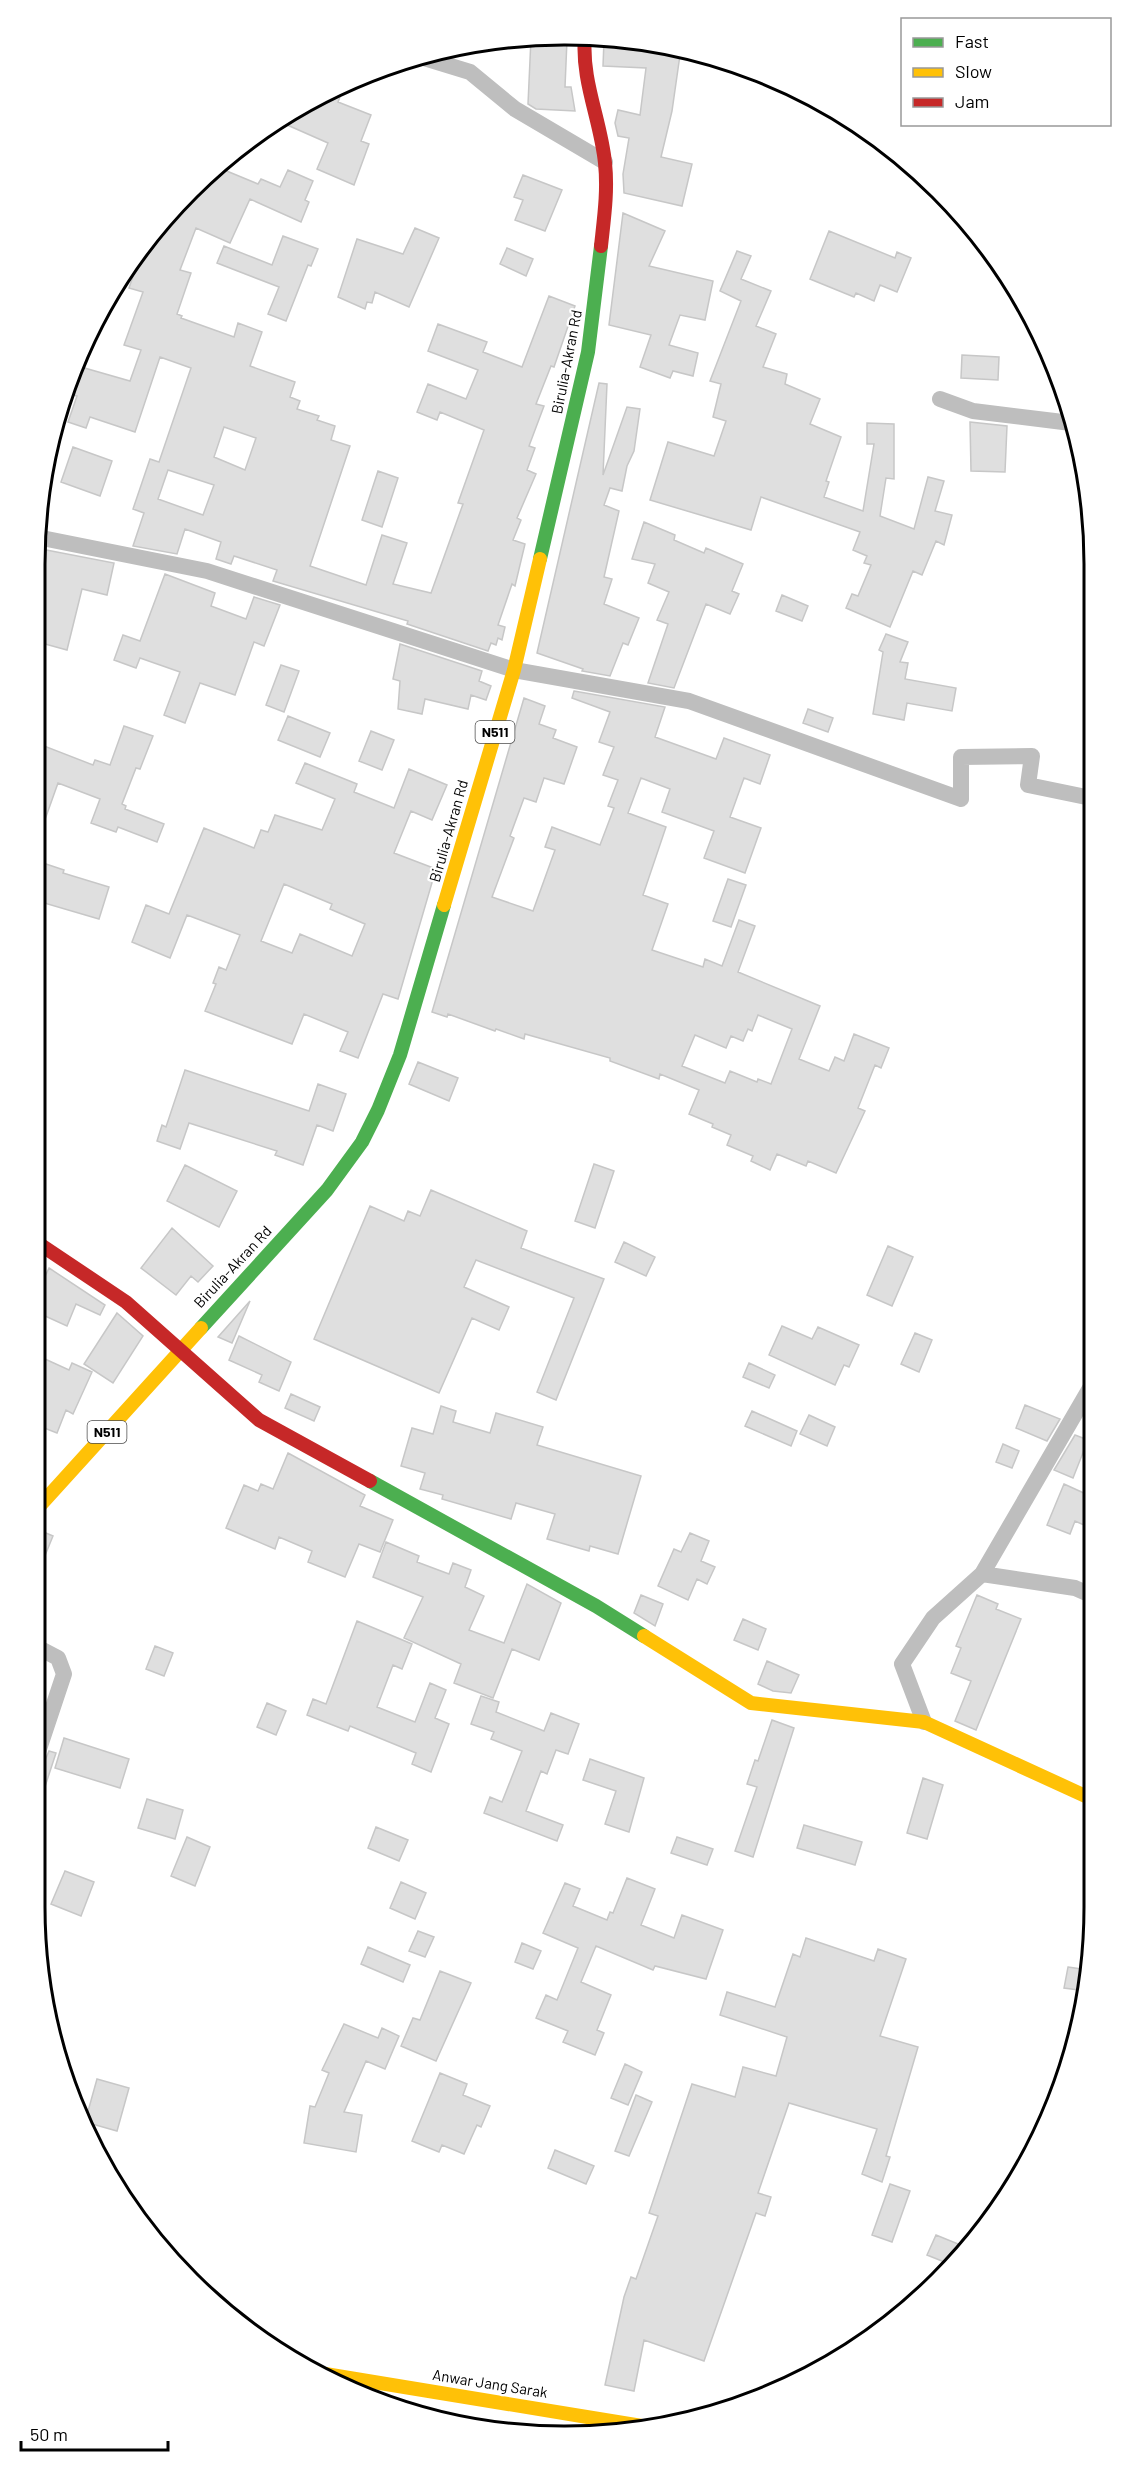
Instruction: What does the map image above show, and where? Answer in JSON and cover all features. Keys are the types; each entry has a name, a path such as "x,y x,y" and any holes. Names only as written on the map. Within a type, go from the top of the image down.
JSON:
{"main road":[{"name":"Birulia-Akran Rd","path":"45,1499 334,1181 355,1156 381,1108 400,1055 514,670 588,352 603,244 605,162 583,58 584,46"},
{"path":"45,1248 126,1302 178,1352 259,1420 596,1606 751,1703 924,1722 1084,1795"},
{"name":"Anwar Jang Sarak","path":"347,2377 623,2423"}],"street":[{"path":"436,62 470,72 515,109 605,162"},
{"path":"940,399 973,411 1064,422"},
{"path":"46,539 207,571 514,670 689,701 961,799 961,757 1032,756 1028,785 1084,797"},
{"path":"924,1722 902,1664 933,1618 982,1574 1084,1398"},
{"path":"982,1574 1075,1588 1084,1592"},
{"path":"45,1652 58,1658 64,1674 45,1729"}],"building":[{"path":"567,45 565,87 571,87 575,111 536,109 528,104 531,46"},
{"path":"604,47 632,49 680,58 672,111 661,157 692,164 682,206 624,193 623,174 629,138 618,136 615,123 618,110 640,115 646,68 603,66"},
{"path":"340,97 338,102 371,115 361,141 369,144 354,185 317,169 328,143 288,125"},
{"path":"288,170 313,181 305,200 309,202 301,222 250,199 230,243 196,228 180,270 191,273 177,314 182,316 181,318 234,337 238,323 262,332 250,366 295,382 290,397 300,401 297,409 319,416 317,420 335,426 331,440 350,446 310,566 366,585 382,535 407,543 393,584 431,593 463,504 458,503 484,430 440,412 437,420 417,412 428,384 466,399 478,370 428,351 438,324 487,342 483,352 522,367 549,296 575,306 554,367 551,366 536,404 544,406 529,446 535,448 527,470 536,474 517,518 521,520 513,540 525,544 515,586 512,584 498,625 505,627 502,640 498,638 496,645 491,643 488,651 407,624 408,621 273,581 277,570 234,556 231,564 216,559 221,542 185,529 177,554 133,546 144,513 133,509 150,459 159,462 191,368 160,357 135,432 90,417 86,428 68,422 77,396 74,395 84,368 130,381 141,350 124,345 143,292 129,288 133,276 152,248 197,197 226,171 258,184 261,179 280,187","holes":["224,427 256,438 245,470 214,457","168,470 214,485 203,515 158,499"]},
{"path":"523,175 562,190 545,231 515,220 523,200 514,197"},
{"path":"623,213 665,231 649,266 713,281 705,320 680,315 669,345 698,353 693,376 673,371 670,378 640,367 651,335 609,325"},
{"path":"415,228 439,238 409,307 375,292 372,303 367,302 365,309 338,297 357,239 403,254"},
{"path":"829,231 895,258 897,252 911,258 897,292 880,285 874,301 856,293 854,297 810,279"},
{"path":"283,236 318,249 311,266 308,265 286,321 268,314 279,287 217,263 224,246 272,265"},
{"path":"507,248 533,259 526,276 500,264"},
{"path":"737,251 751,256 741,279 771,291 756,326 776,334 763,367 787,374 785,384 820,399 810,424 841,437 826,481 829,482 824,497 863,511 874,444 867,444 867,423 894,424 894,479 886,478 880,516 914,529 928,477 944,481 935,511 952,515 944,545 936,541 922,575 913,571 890,627 846,608 852,594 858,596 871,565 864,563 867,556 853,550 860,532 761,497 751,530 650,500 668,442 714,456 726,421 713,417 721,384 710,381 741,301 720,291"},
{"path":"962,355 999,357 998,380 961,378"},
{"path":"599,383 607,384 603,475 627,407 640,409 634,451 627,466 622,491 610,488 604,505 619,511 604,577 612,579 604,604 639,618 628,645 623,643 610,676 582,671 583,669 537,653"},
{"path":"970,422 1007,426 1005,472 971,471"},
{"path":"73,447 112,461 100,496 61,482"},
{"path":"378,471 398,478 382,527 362,520"},
{"path":"644,522 675,535 674,540 704,553 706,548 743,564 732,591 739,594 730,614 706,604 674,688 648,683 668,624 657,620 669,592 648,583 655,564 632,559"},
{"path":"45,550 114,563 107,595 82,589 67,650 45,644"},
{"path":"165,574 215,593 211,606 246,619 254,597 280,605 264,646 254,642 235,695 200,683 185,723 164,715 180,672 140,658 136,668 114,660 123,635 140,641"},
{"path":"782,595 808,606 802,621 776,611"},
{"path":"886,634 908,642 900,662 908,663 905,679 956,688 952,711 907,703 904,720 873,714 883,652 879,650"},
{"path":"400,644 482,671 479,681 491,686 486,700 471,695 468,709 425,699 422,714 398,709 400,681 393,679"},
{"path":"281,665 299,671 284,712 266,705"},
{"path":"574,691 665,707 655,737 716,759 724,738 770,755 760,784 744,778 730,817 761,828 745,873 704,858 714,831 662,812 670,789 641,778 628,813 666,827 643,895 668,904 652,950 703,967 705,959 722,966 739,920 755,926 738,972 820,1006 799,1059 829,1071 835,1057 844,1061 854,1034 889,1048 881,1068 875,1065 858,1108 865,1111 836,1173 808,1161 806,1166 777,1154 770,1170 751,1161 753,1156 727,1145 731,1135 689,1114 699,1090 660,1074 659,1079 610,1061 610,1058 525,1034 524,1039 448,1014 447,1017 432,1012 524,698 545,706 539,724 556,730 553,738 577,747 564,784 544,778 536,802 524,798 510,836 514,838 492,897 533,911 555,850 545,847 552,827 600,845 614,808 608,806 618,780 603,775 614,747 599,742 610,712 572,698","holes":["758,1015 792,1029 771,1084 758,1079 757,1082 730,1071 725,1083 682,1066 695,1035 726,1048 731,1036 743,1041 748,1029 752,1031"]},
{"path":"808,709 833,718 828,732 803,723"},
{"path":"288,716 330,733 320,757 278,740"},
{"path":"124,726 153,736 140,769 136,768 122,804 126,806 125,809 164,824 157,842 118,827 116,832 91,823 100,799 58,783 45,820 45,746 93,765 95,760 110,765"},
{"path":"371,731 394,740 382,770 359,761"},
{"path":"305,763 357,784 354,792 394,808 409,769 447,785 432,820 411,811 394,853 436,869 398,999 383,994 358,1058 340,1051 348,1032 304,1014 292,1044 205,1011 216,984 213,983 219,967 226,970 240,935 187,915 170,958 132,942 146,905 169,914 204,828 254,848 261,830 268,832 275,815 322,830 335,799 296,783","holes":["284,884 332,904 330,909 365,924 352,956 300,934 292,953 261,941"]},
{"path":"45,864 64,870 63,873 109,887 99,919 45,903"},
{"path":"728,879 746,885 731,927 713,921"},
{"path":"418,1062 458,1078 449,1101 409,1084"},
{"path":"185,1070 309,1111 318,1084 346,1094 333,1131 317,1125 303,1165 275,1155 277,1151 189,1123 180,1149 157,1141 162,1125 166,1127"},
{"path":"594,1164 614,1171 595,1228 575,1221"},
{"path":"185,1165 237,1191 219,1227 167,1201"},
{"path":"431,1190 527,1231 521,1248 604,1279 556,1400 537,1392 574,1298 476,1260 464,1287 509,1307 499,1330 472,1318 439,1393 314,1339 370,1206 404,1221 408,1211 420,1216"},
{"path":"172,1228 213,1266 198,1282 191,1276 176,1295 141,1268"},
{"path":"624,1242 655,1257 646,1276 615,1262"},
{"path":"888,1246 913,1257 892,1306 867,1295"},
{"path":"49,1268 105,1305 100,1315 76,1304 67,1326 45,1316 45,1277"},
{"path":"250,1301 232,1343 218,1337"},
{"path":"117,1313 143,1336 113,1383 84,1364"},
{"path":"782,1326 812,1339 818,1327 859,1345 849,1367 844,1365 835,1385 769,1355"},
{"path":"915,1333 932,1340 919,1372 901,1364"},
{"path":"239,1336 291,1362 279,1391 259,1382 262,1375 229,1360"},
{"path":"45,1359 69,1370 72,1363 92,1372 73,1414 66,1410 57,1433 45,1428"},
{"path":"749,1363 775,1375 769,1388 743,1377"},
{"path":"291,1394 320,1407 314,1421 285,1408"},
{"path":"1025,1405 1060,1419 1047,1441 1016,1428"},
{"path":"441,1406 456,1411 453,1422 490,1433 496,1413 543,1427 537,1445 641,1476 618,1554 590,1546 589,1551 547,1539 555,1514 516,1503 511,1519 442,1499 443,1495 420,1489 425,1473 401,1466 412,1428 433,1434"},
{"path":"752,1411 797,1431 791,1446 745,1426"},
{"path":"809,1415 835,1427 827,1446 800,1434"},
{"path":"1075,1435 1084,1438 1084,1450 1073,1478 1054,1470"},
{"path":"1003,1444 1019,1451 1012,1468 996,1462"},
{"path":"288,1453 365,1495 360,1506 393,1520 380,1552 359,1544 345,1577 308,1562 312,1551 279,1537 275,1549 226,1528 244,1485 258,1491 261,1484 273,1489"},
{"path":"1064,1484 1084,1493 1084,1525 1075,1521 1070,1534 1047,1525"},
{"path":"45,1533 53,1536 45,1556"},
{"path":"690,1533 709,1541 701,1561 715,1567 707,1584 697,1579 688,1600 658,1586 674,1549 681,1552"},
{"path":"386,1542 419,1556 417,1562 449,1574 453,1563 471,1570 465,1587 484,1596 469,1630 504,1643 527,1584 561,1603 539,1660 512,1649 493,1698 454,1683 461,1664 404,1638 423,1597 373,1577"},
{"path":"641,1595 663,1604 655,1626 634,1613"},
{"path":"977,1595 998,1604 996,1609 1021,1619 976,1730 955,1721 971,1681 951,1673 961,1648 956,1646"},
{"path":"743,1619 766,1629 758,1650 734,1640"},
{"path":"357,1621 412,1644 402,1669 393,1665 377,1707 415,1722 430,1683 446,1690 435,1718 449,1724 431,1772 412,1764 416,1753 350,1726 348,1731 307,1715 313,1699 326,1704"},
{"path":"155,1646 173,1653 164,1676 146,1669"},
{"path":"767,1661 799,1675 791,1693 773,1691 758,1684"},
{"path":"481,1696 499,1702 496,1712 544,1731 551,1713 579,1724 568,1754 556,1750 547,1774 541,1771 526,1811 563,1825 557,1841 484,1813 490,1797 502,1802 522,1751 491,1739 494,1732 471,1724"},
{"path":"267,1703 286,1711 276,1735 257,1727"},
{"path":"772,1720 794,1728 753,1857 735,1851 757,1787 747,1784 755,1760 758,1761"},
{"path":"64,1738 129,1759 120,1788 55,1768"},
{"path":"49,1751 56,1753 45,1787 45,1761"},
{"path":"590,1759 644,1778 629,1832 605,1824 616,1791 583,1780"},
{"path":"923,1778 943,1785 927,1839 907,1833"},
{"path":"147,1799 183,1810 175,1839 138,1828"},
{"path":"804,1825 862,1842 855,1865 797,1848"},
{"path":"376,1827 408,1840 399,1861 368,1848"},
{"path":"187,1837 210,1847 195,1886 171,1876"},
{"path":"677,1837 713,1849 707,1865 671,1853"},
{"path":"65,1871 94,1882 81,1916 51,1904"},
{"path":"627,1878 655,1889 641,1925 674,1938 682,1915 723,1930 706,1979 655,1966 653,1970 596,1946 581,1982 611,1995 597,2030 604,2033 595,2055 563,2042 568,2031 536,2018 546,1995 557,2000 578,1948 543,1933 565,1883 580,1889 573,1906 607,1920 610,1912 613,1913"},
{"path":"401,1882 426,1893 415,1919 390,1908"},
{"path":"418,1931 434,1937 425,1957 409,1951"},
{"path":"806,1938 874,1961 878,1949 906,1959 880,2036 918,2047 886,2156 890,2157 882,2182 862,2174 877,2129 789,2103 758,2193 771,2197 765,2216 756,2213 704,2361 644,2340 634,2391 605,2385 624,2297 631,2277 636,2279 658,2216 649,2213 692,2084 735,2097 743,2067 776,2076 787,2037 720,2015 727,1992 775,2007 793,1954 800,1957"},
{"path":"522,1943 541,1951 533,1969 515,1962"},
{"path":"368,1947 410,1965 403,1982 361,1964"},
{"path":"1068,1967 1080,1969 1077,1990 1064,1988"},
{"path":"440,1971 471,1983 436,2061 401,2046 413,2018 420,2020"},
{"path":"344,2024 378,2038 382,2028 399,2036 385,2069 366,2061 344,2112 362,2115 356,2152 304,2143 310,2106 315,2107 329,2073 322,2070"},
{"path":"625,2064 642,2072 628,2105 611,2098"},
{"path":"440,2073 467,2084 463,2095 490,2106 481,2127 477,2125 464,2154 442,2145 439,2152 412,2141"},
{"path":"97,2079 129,2088 117,2131 94,2124 88,2111"},
{"path":"636,2095 652,2102 629,2156 615,2151"},
{"path":"555,2150 594,2166 586,2184 548,2168"},
{"path":"890,2184 910,2191 892,2242 872,2235"},
{"path":"936,2235 959,2244 943,2262 927,2255"}],"traffic: fast":[{"path":"540,559 588,352 601,246"},
{"path":"201,1328 327,1190 362,1142 378,1110 400,1055 444,905"},
{"path":"370,1481 596,1606 644,1636"}],"traffic: slow":[{"path":"444,905 514,670 540,559"},
{"path":"45,1500 201,1328"},
{"path":"644,1636 751,1703 924,1722 1084,1795"},
{"path":"348,2378 623,2423"}],"traffic: jam":[{"path":"585,46 586,69 603,147 606,173 601,246"},
{"path":"45,1248 126,1302 259,1420 370,1481"}]}
